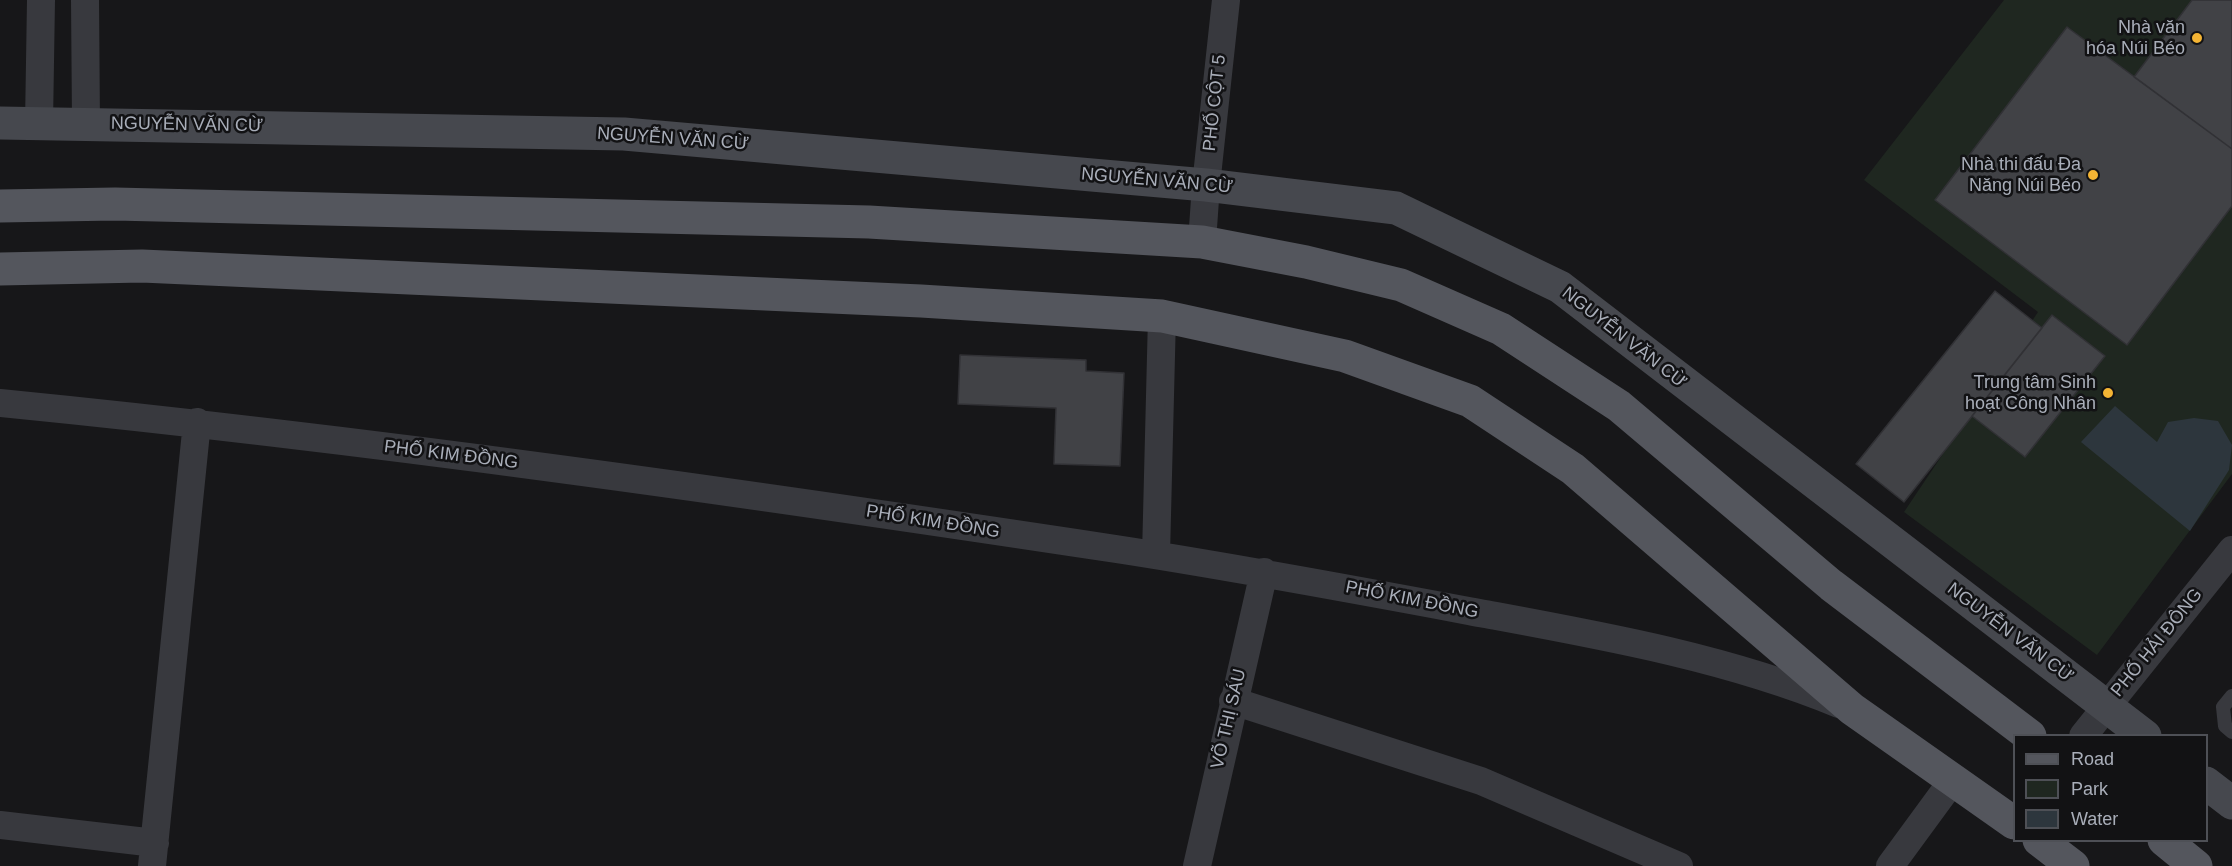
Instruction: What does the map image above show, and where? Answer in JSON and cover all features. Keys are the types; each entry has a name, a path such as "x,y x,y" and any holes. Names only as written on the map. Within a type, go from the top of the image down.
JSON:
{"main road":[{"path":"0,206 115,204 869,222 1202,242 1306,262 1401,285 1501,329 1619,406 1831,585 2029,734"},
{"path":"0,269 154,267 921,301 1161,316 1346,356 1470,401 1573,469 1852,709 2013,822"},
{"path":"2042,842 2073,866"},
{"path":"2166,842 2196,866"}],"street":[{"path":"39,123 41,0"},
{"path":"85,0 86,123"},
{"name":"PHỐ CỘT 5","path":"1202,242 1226,0"},
{"name":"NGUYỄN VĂN CỪ","path":"0,123 624,134 1206,185 1396,208 1560,287 2144,734"},
{"path":"1156,555 1161,316"},
{"name":"PHỐ KIM ĐỒNG","path":"0,403 197,422 755,495 1263,572 1604,636 1785,682 1852,709"},
{"path":"0,825 154,854 197,422"},
{"name":"PHỐ HẢI ĐÔNG","path":"2084,734 2232,550"},
{"name":"VÕ THỊ SÁU","path":"1197,866 1263,572"},
{"path":"1233,701 1481,781 1679,866"},
{"path":"1890,866 1953,780"},
{"path":"2208,785 2232,803"}],"lane":[{"path":"2232,696 2223,706 2225,726 2232,732"}],"green space":[{"name":"Trung tâm Sinh hoạt Công Nhân","path":"2004,0 2232,0 2232,474 2097,655 1904,512 2038,312 1864,180"}],"water":[{"path":"2115,406 2157,442 2168,422 2194,418 2218,421 2232,445 2229,470 2190,531 2081,442"}],"building":[{"name":"Nhà văn hóa Núi Béo","path":"2192,0 2232,0 2232,149 2134,77"},
{"name":"Nhà thi đấu Đa Năng Núi Béo","path":"2067,27 2232,149 2232,206 2127,345 1935,200"},
{"path":"1995,291 2042,328 1904,502 1856,464"},
{"path":"2052,315 2105,356 2025,457 1972,416"},
{"path":"960,355 1086,360 1086,371 1124,373 1120,466 1054,464 1056,408 958,404"}],"place":[{"name":"Nhà văn hóa Núi Béo","path":"2197,38"},
{"name":"Nhà thi đấu Đa Năng Núi Béo","path":"2093,175"},
{"name":"Trung tâm Sinh hoạt Công Nhân","path":"2108,393"}]}
